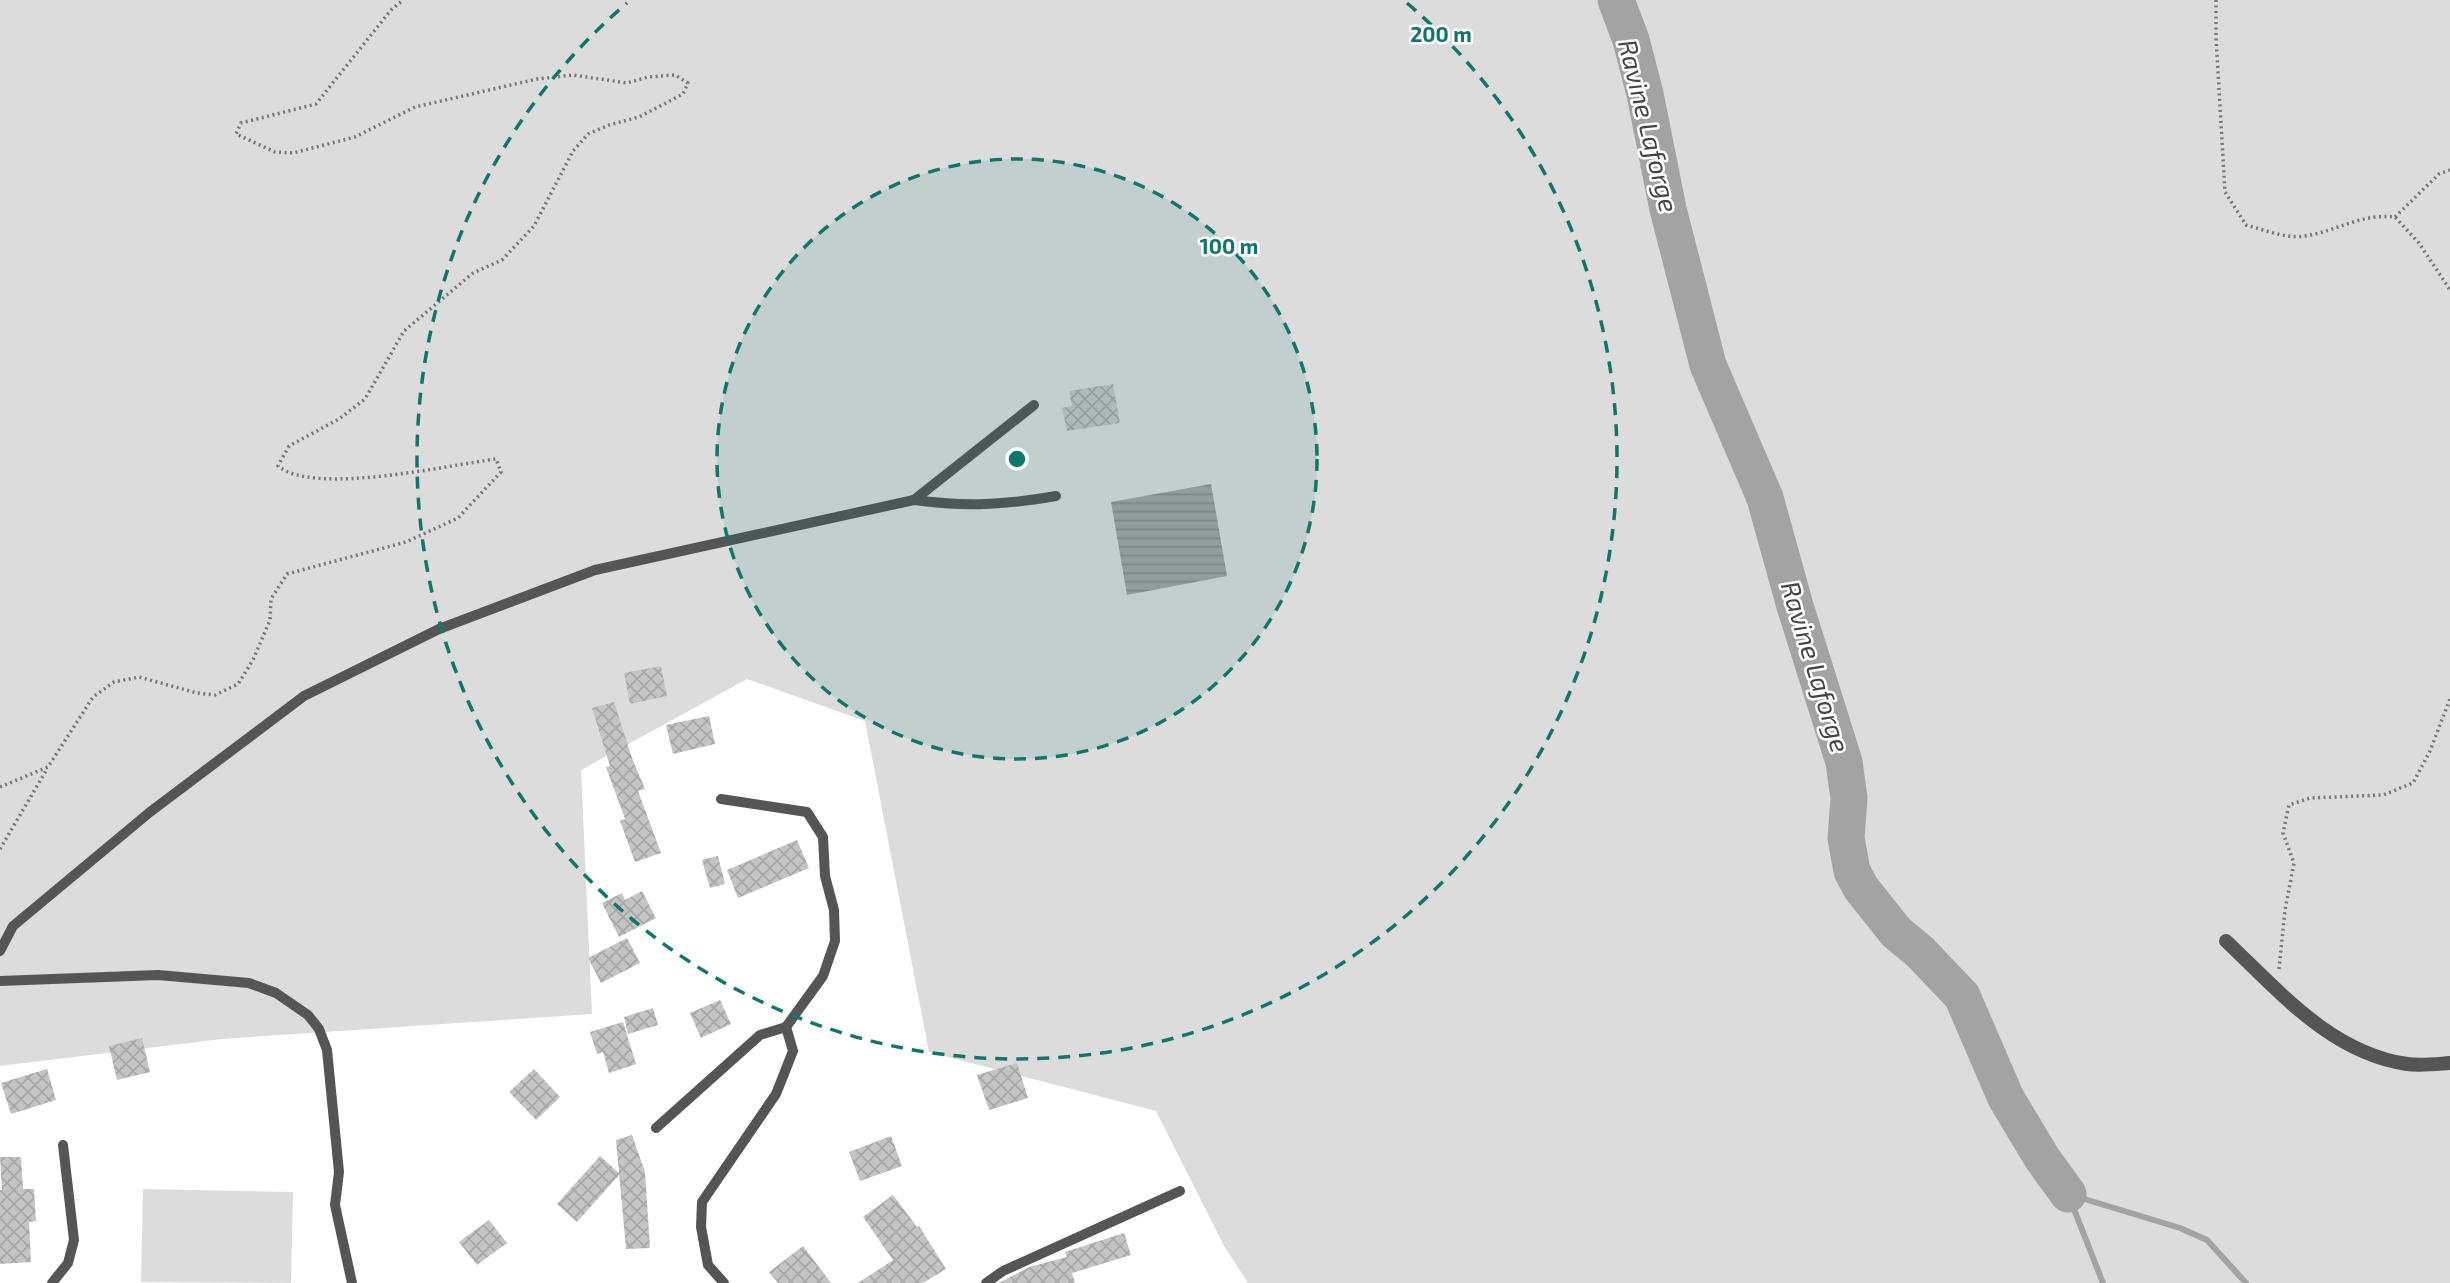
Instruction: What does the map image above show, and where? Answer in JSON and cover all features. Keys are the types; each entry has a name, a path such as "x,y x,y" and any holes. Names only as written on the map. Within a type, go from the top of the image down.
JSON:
{"street":[{"path":"2226,941 2321,1028 2358,1051 2408,1065 2450,1063"}],"lane":[{"path":"914,500 1034,405"},
{"path":"0,951 13,926 150,812 304,696 439,629 595,570 914,500 955,506 1013,504 1056,496"},
{"path":"656,1128 761,1035 786,1027 823,975 835,942 834,910 825,876 823,837 807,812 721,799"},
{"path":"0,981 158,975 249,983 276,993 308,1015 319,1029 327,1050 338,1172 335,1205 352,1283"},
{"path":"724,1283 708,1265 701,1227 702,1202 776,1094 793,1051 786,1027"},
{"path":"52,1283 68,1263 74,1240 63,1145"},
{"path":"986,1283 1003,1271 1180,1191"}],"path":[{"path":"0,849 93,697 114,682 139,677 197,693 215,695 238,684 253,660 270,620 271,599 287,574 406,542 458,518 479,497 501,472 495,459 414,474 373,478 287,474 278,466 289,446 339,419 365,399 404,331 473,273 502,260 534,226 573,151 588,134 639,117 683,94 688,83 675,75 627,83 573,75 537,79 415,107 355,137 293,153 275,152 236,134 241,123 316,104 391,10 403,0"},
{"path":"2216,0 2225,192 2246,225 2278,234 2304,237 2378,215 2395,217 2419,243 2450,290"},
{"path":"2395,217 2438,174 2450,170"},
{"path":"2287,998 2279,969 2285,909 2294,863 2283,833 2289,806 2310,799 2383,795 2413,783 2430,751 2450,699"},
{"path":"0,787 48,767"}],"shaded area":[{"path":"0,0 2450,0 2450,1283 1248,1283 1224,1246 1156,1111 929,1052 865,721 747,679 581,770 592,1014 222,1039 0,1066"},
{"path":"1211,484 1227,576 1127,595 1111,502"},
{"path":"143,1189 293,1192 291,1283 141,1282"}],"building":[{"path":"1113,384 1120,423 1067,431 1062,408 1072,406 1069,391"},
{"path":"661,666 667,696 630,704 624,673"},
{"path":"614,702 645,789 638,791 661,853 635,862 620,821 625,819 606,767 610,766 592,708"},
{"path":"709,716 715,744 673,754 666,725"},
{"path":"797,840 809,868 738,898 727,870"},
{"path":"718,856 725,884 710,888 702,860"},
{"path":"642,891 656,918 619,937 602,903 622,893 625,900"},
{"path":"627,938 640,963 601,983 588,958"},
{"path":"720,1000 731,1024 701,1038 690,1013"},
{"path":"653,1008 658,1025 628,1034 624,1017"},
{"path":"623,1022 636,1064 609,1073 603,1052 597,1054 590,1032"},
{"path":"142,1038 150,1072 117,1080 109,1046"},
{"path":"1017,1063 1028,1098 989,1110 977,1075"},
{"path":"47,1069 56,1100 11,1114 1,1083"},
{"path":"534,1069 560,1097 536,1120 509,1092"},
{"path":"632,1135 645,1172 650,1248 626,1249 616,1140"},
{"path":"891,1136 902,1166 860,1181 849,1152"},
{"path":"600,1156 620,1174 577,1222 557,1204"},
{"path":"0,1157 21,1157 23,1189 34,1189 36,1221 29,1222 31,1262 0,1264"},
{"path":"893,1195 917,1227 919,1226 946,1269 923,1283 858,1283 893,1260 863,1217"},
{"path":"489,1220 507,1243 477,1265 459,1242"},
{"path":"1124,1233 1131,1255 1072,1273 1075,1283 999,1283 1029,1267 1067,1257 1065,1252"},
{"path":"803,1246 831,1283 778,1283 769,1272"}],"waterway":[{"name":"Ravine Laforge","path":"1616,0 1631,40 1645,94 1668,209 1708,365 1765,498 1795,606 1844,762 1849,798 1846,838 1852,871 1861,888 1896,932 1920,952 1962,996 2006,1098 2042,1158 2068,1194"},
{"path":"2068,1194 2180,1228 2207,1240 2246,1283"},
{"name":"Ravine Laforge","path":"2068,1194 2103,1283"}]}
